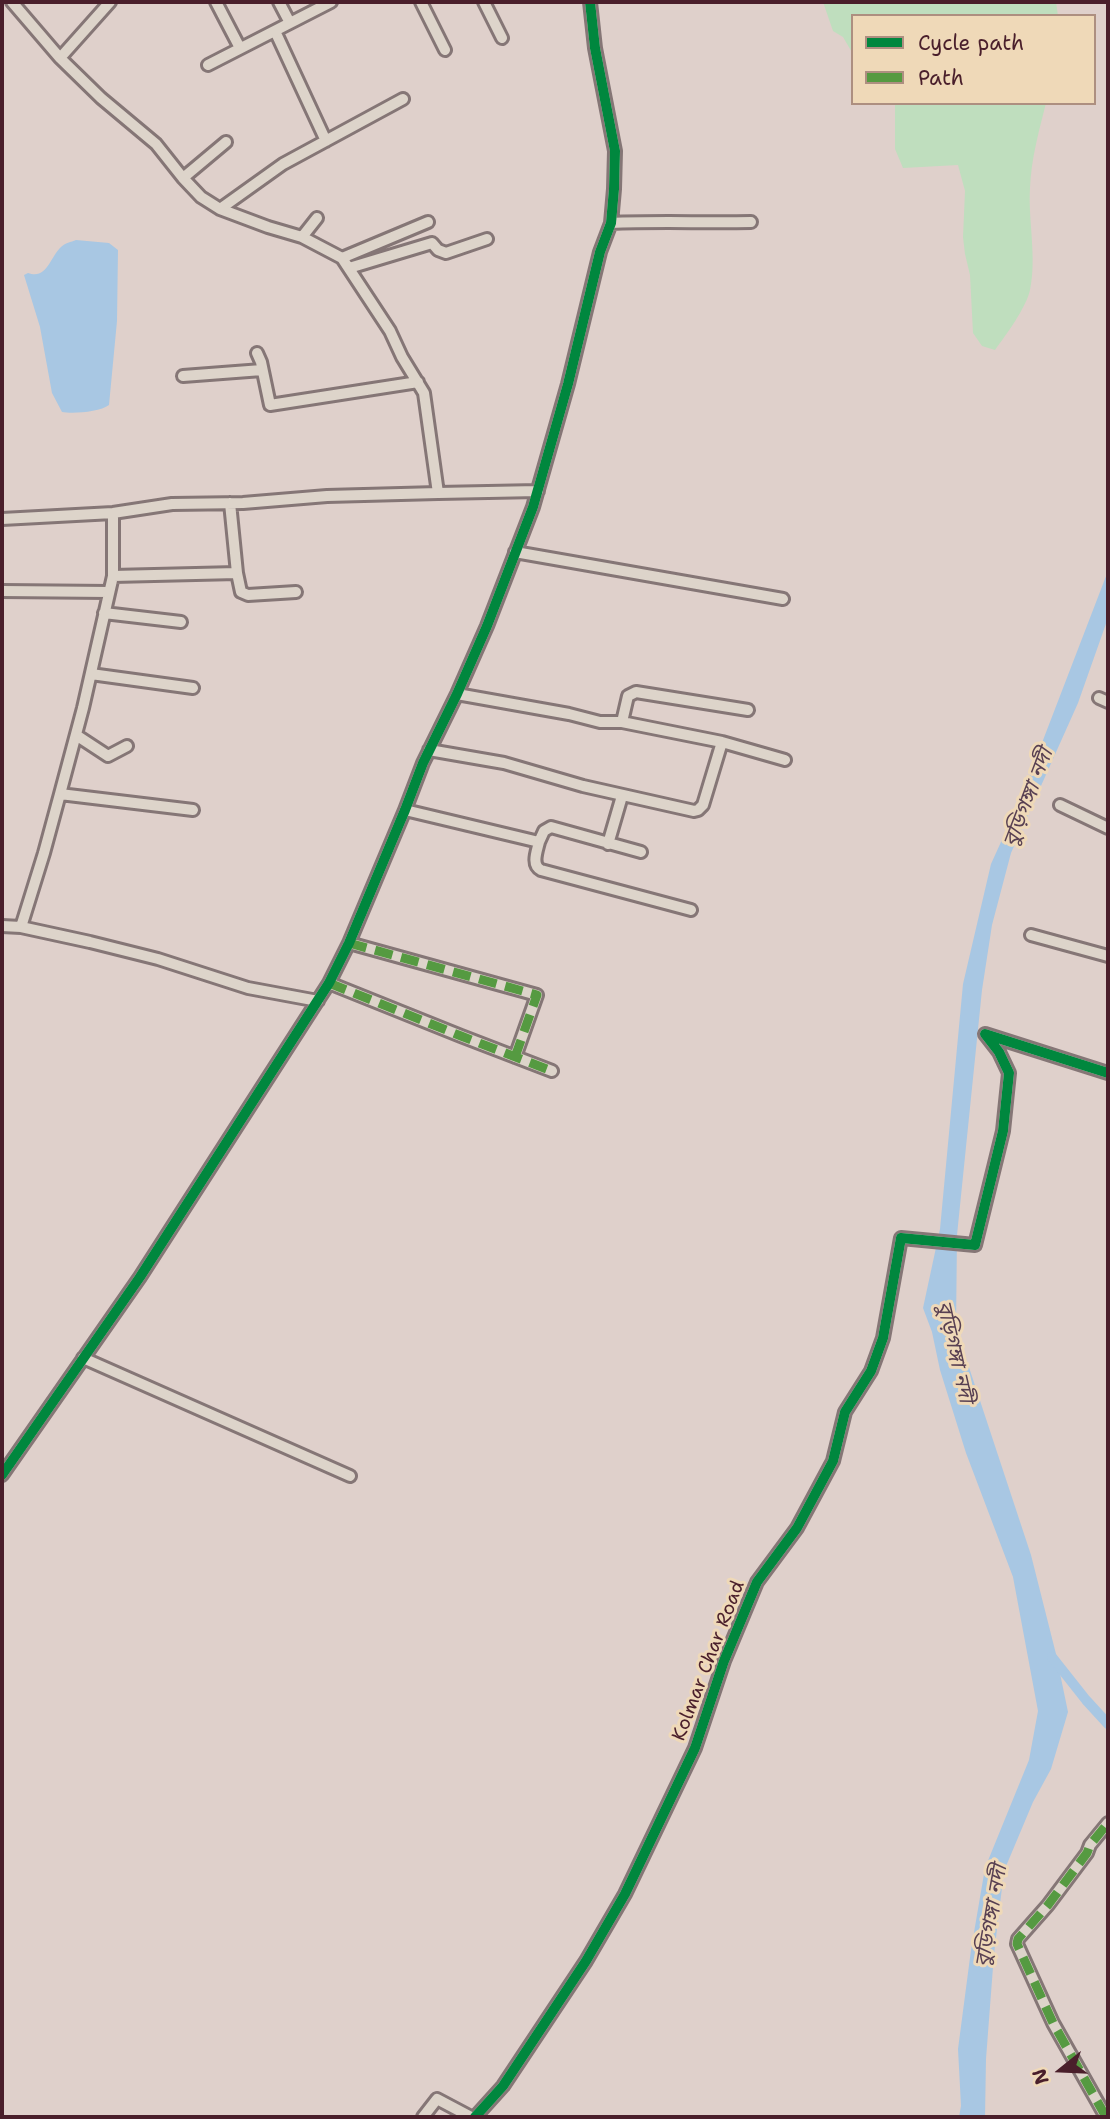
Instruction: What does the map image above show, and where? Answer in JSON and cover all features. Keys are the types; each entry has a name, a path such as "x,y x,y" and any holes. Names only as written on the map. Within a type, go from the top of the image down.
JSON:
{"street":[{"path":"12,2 60,58 101,98 156,144 201,197 220,209 302,237 342,258 390,331 424,393 438,493"},
{"path":"60,58 110,2"},
{"path":"216,2 240,48"},
{"path":"279,2 290,23"},
{"path":"208,65 331,2"},
{"path":"421,2 445,50"},
{"path":"484,2 502,38"},
{"path":"2,1475 140,1277 329,983 349,943 429,750 486,626 538,491 568,384 600,252 611,223 615,151 595,48 590,2"},
{"path":"275,31 326,141"},
{"path":"220,209 283,164 403,99"},
{"path":"183,178 226,142"},
{"path":"302,237 317,218"},
{"path":"342,258 428,222"},
{"path":"611,223 751,222"},
{"path":"349,268 432,243 438,250 446,253 487,239"},
{"path":"257,353 271,405 418,382"},
{"path":"183,376 262,370"},
{"path":"2,519 327,496 538,491"},
{"path":"230,503 237,573 242,592 296,592"},
{"path":"21,927 76,735 113,576 113,513"},
{"path":"514,552 783,599"},
{"path":"113,576 237,573"},
{"path":"2,591 109,592"},
{"path":"104,613 181,622"},
{"path":"91,674 193,688"},
{"path":"622,722 628,696 636,692 748,710"},
{"path":"457,694 722,742 785,760"},
{"path":"76,735 108,756 127,746"},
{"path":"429,750 504,764 622,796 694,811 703,805 722,742"},
{"path":"60,793 193,810"},
{"path":"608,844 622,796"},
{"path":"1060,805 1108,828"},
{"path":"405,810 539,842"},
{"path":"641,852 551,827 544,831 539,842 535,863 541,870 691,910"},
{"path":"2,926 21,927 158,959 248,988 318,1001"},
{"path":"1031,935 1108,956"},
{"path":"349,943 537,995 515,1057"},
{"path":"329,983 552,1071"},
{"name":"Kolmar Char Road","path":"423,2117 437,2099 473,2117 503,2086 586,1961 625,1894 695,1748 724,1661 757,1582 797,1528 825,1477 833,1461 845,1412 872,1371 883,1338 901,1238 975,1245 1003,1131 1009,1073 999,1052 985,1034 1108,1073"},
{"path":"83,1357 350,1476"},
{"path":"1106,2117 1053,2023 1017,1944 1018,1939 1048,1906 1108,1823"}],"green space":[{"path":"823,2 1056,2 1058,14 851,14 851,51 843,37 833,31"},
{"path":"895,105 1046,105 1031,177 1033,265 1030,290 1020,313 995,350 982,346 973,333 970,275 963,237 965,191 958,165 903,168 895,149"}],"water":[{"path":"76,240 109,243 118,250 117,321 109,405 93,411 67,413 62,412 52,393 40,327 24,275 40,273 61,247"},
{"name":"বুড়িগঙ্গা নদী","path":"1108,571 1108,618 1078,703 1011,853 992,925 982,990 957,1235 956,1328 1031,1555 1068,1712 1051,1769 1033,1802 1004,1871 994,1954 986,2059 985,2117 959,2117 961,2106 958,2049 985,1868 1029,1760 1038,1711 1013,1577 966,1453 923,1308 940,1229 963,984 991,864 1020,800"}],"waterway":[{"path":"1052,1657 1108,1724"}],"marked path":[{"path":"349,943 537,995 515,1057"},
{"path":"329,983 552,1071"},
{"path":"1106,2117 1053,2023 1017,1944 1018,1939 1048,1905 1108,1823"}],"cycle path":[{"path":"2,1475 140,1277 329,983 349,943 423,763 487,626 533,507 568,384 600,252 611,223 615,151 595,48 590,2"},
{"path":"475,2117 503,2086 586,1961 625,1894 695,1748 724,1661 757,1582 797,1528 833,1461 845,1412 871,1371 883,1338 901,1238 975,1245 1003,1131 1009,1073 999,1052 985,1034 1108,1073"}]}
